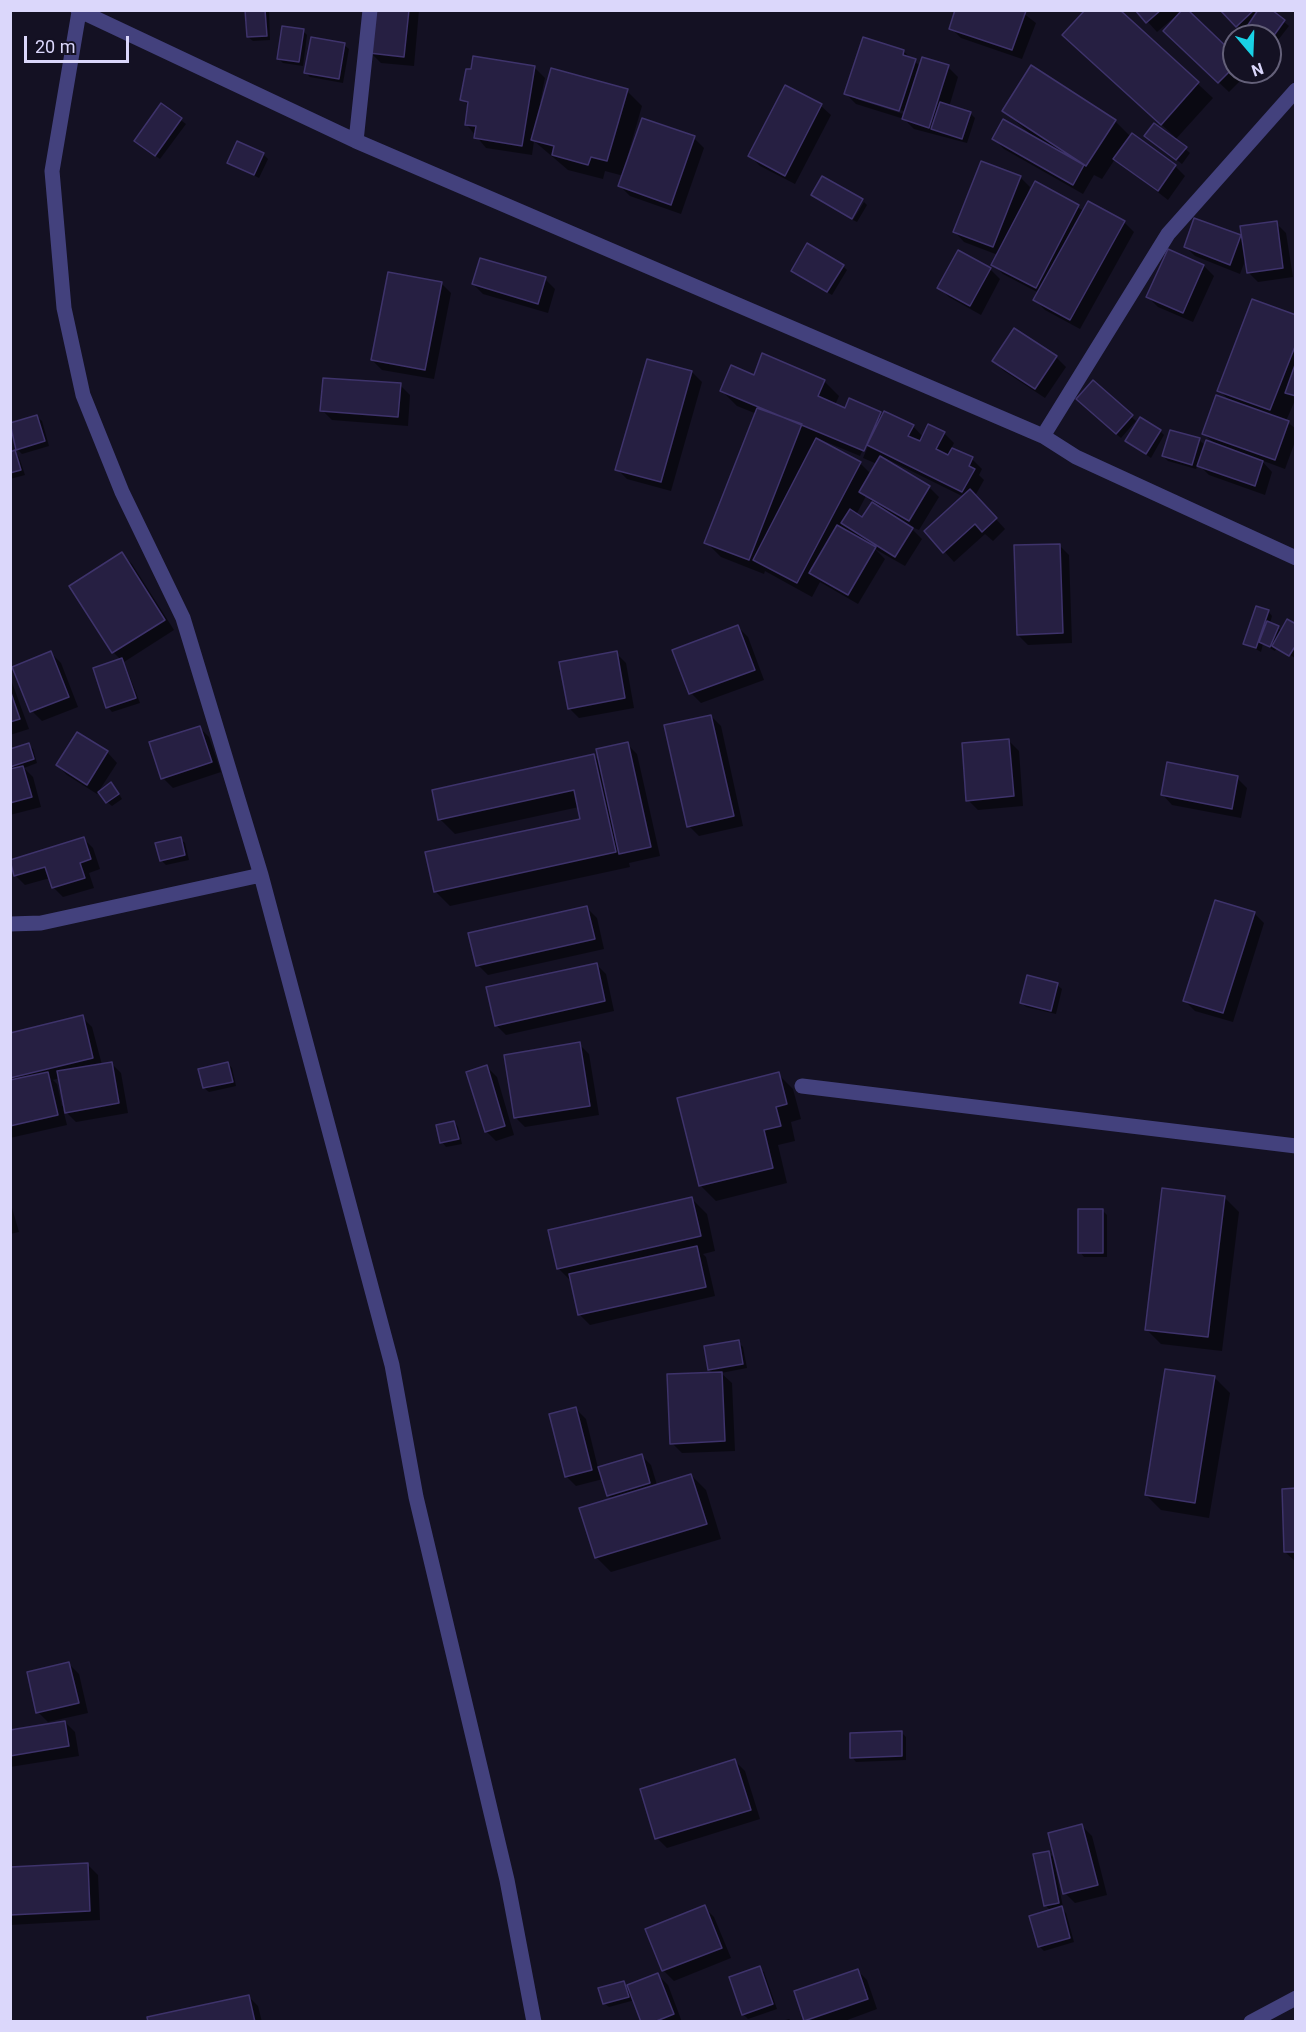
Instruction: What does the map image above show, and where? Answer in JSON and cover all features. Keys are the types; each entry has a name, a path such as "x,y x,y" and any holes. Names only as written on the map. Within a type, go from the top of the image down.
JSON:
{"street":[{"path":"356,141 370,10"},
{"path":"534,2022 507,1880 416,1497 392,1365 261,875 183,618 122,492 83,395 64,308 51,171 78,11 356,141 1043,436 1076,457 1296,558"},
{"path":"1043,436 1168,234 1296,90"},
{"path":"10,924 41,923 261,875"},
{"path":"802,1086 1296,1146"},
{"path":"1251,2022 1296,1998"}],"building":[{"path":"245,10 265,10 267,36 247,37"},
{"path":"374,10 409,10 404,57 369,53"},
{"path":"955,10 1026,11 1012,50 949,29"},
{"path":"1085,10 1120,10 1199,82 1161,125 1062,35"},
{"path":"1135,10 1161,10 1146,23"},
{"path":"1182,10 1188,10 1222,43 1222,79 1218,83 1163,31"},
{"path":"1220,10 1254,10 1239,24 1233,24"},
{"path":"1258,10 1272,10 1285,20 1282,24 1249,24"},
{"path":"282,26 304,29 299,62 277,59"},
{"path":"311,37 345,43 339,79 304,73"},
{"path":"863,37 904,50 903,55 916,59 899,111 844,94"},
{"path":"473,56 535,66 522,146 474,138 476,126 465,125 468,102 460,100 466,69 471,69"},
{"path":"922,57 949,65 929,128 902,119"},
{"path":"1031,65 1116,120 1086,166 1002,111"},
{"path":"551,68 628,89 607,161 591,157 588,165 552,155 554,146 531,140"},
{"path":"785,85 822,104 785,176 748,156"},
{"path":"940,102 971,112 962,139 931,129"},
{"path":"161,103 182,118 155,156 134,141"},
{"path":"642,118 695,136 671,205 618,186"},
{"path":"1003,119 1084,165 1073,185 992,139"},
{"path":"1154,123 1187,147 1176,160 1144,136"},
{"path":"1132,133 1176,165 1158,191 1113,159"},
{"path":"237,141 264,153 254,175 227,163"},
{"path":"981,161 1021,176 993,247 953,232"},
{"path":"822,176 863,199 852,219 811,195"},
{"path":"1035,181 1079,205 1036,288 991,265"},
{"path":"1088,201 1125,221 1070,320 1033,300"},
{"path":"1194,218 1241,235 1230,265 1184,247"},
{"path":"1277,221 1283,268 1247,273 1240,226"},
{"path":"807,243 844,265 827,292 791,271"},
{"path":"1168,249 1204,265 1183,313 1146,297"},
{"path":"958,250 991,268 970,306 937,288"},
{"path":"480,258 546,277 538,304 472,284"},
{"path":"388,272 442,282 425,370 371,360"},
{"path":"1252,299 1296,315 1296,344 1270,410 1217,391"},
{"path":"1014,328 1057,356 1035,389 992,361"},
{"path":"762,353 825,380 818,396 845,408 849,398 881,412 864,451 720,391 731,365 754,375"},
{"path":"647,359 692,371 661,482 615,470"},
{"path":"1296,362 1296,396 1285,393"},
{"path":"323,378 401,383 398,417 320,411"},
{"path":"1093,380 1133,415 1116,434 1076,399"},
{"path":"1216,395 1289,421 1275,460 1202,434"},
{"path":"757,408 802,424 749,560 704,543"},
{"path":"884,411 914,425 908,436 920,441 928,424 945,432 936,449 948,455 952,448 973,457 969,466 975,469 962,492 867,445"},
{"path":"37,415 45,441 16,450 10,423"},
{"path":"1140,417 1161,430 1146,454 1125,441"},
{"path":"1170,430 1200,438 1192,465 1162,456"},
{"path":"816,438 861,462 797,583 753,560"},
{"path":"1206,440 1263,461 1255,486 1197,466"},
{"path":"15,450 21,470 10,473 10,452"},
{"path":"880,456 930,486 909,521 859,492"},
{"path":"970,489 997,518 982,532 975,524 943,553 924,531"},
{"path":"872,502 913,528 895,557 841,523 850,509 862,517"},
{"path":"837,525 876,547 848,595 809,573"},
{"path":"1060,544 1063,633 1017,635 1014,545"},
{"path":"122,552 165,620 112,653 69,586"},
{"path":"1256,606 1269,610 1256,648 1243,644"},
{"path":"1287,619 1296,624 1296,645 1289,656 1272,646"},
{"path":"1267,621 1279,626 1270,647 1259,642"},
{"path":"738,625 755,670 689,694 672,650"},
{"path":"51,651 69,697 30,712 12,667"},
{"path":"617,651 625,698 568,709 559,662"},
{"path":"122,658 136,698 106,708 93,668"},
{"path":"10,690 20,719 10,722"},
{"path":"711,715 734,816 687,827 664,725"},
{"path":"200,726 212,762 161,779 149,742"},
{"path":"77,732 108,751 87,785 56,765"},
{"path":"1009,739 1014,796 966,801 962,743"},
{"path":"628,742 651,847 619,854 596,749"},
{"path":"29,743 34,759 10,767 10,749"},
{"path":"594,754 616,852 434,892 425,852 580,819 574,790 438,820 432,790"},
{"path":"1167,762 1238,776 1232,809 1161,795"},
{"path":"23,766 32,797 10,803 10,769"},
{"path":"111,782 119,794 106,803 98,792"},
{"path":"84,837 91,859 80,863 85,878 52,888 45,867 14,876 10,860"},
{"path":"181,837 185,855 160,861 155,843"},
{"path":"1215,900 1255,912 1223,1013 1183,1001"},
{"path":"587,906 595,939 476,966 468,933"},
{"path":"597,963 605,1001 495,1026 486,987"},
{"path":"1027,975 1058,983 1051,1011 1020,1003"},
{"path":"83,1015 93,1058 10,1078 10,1033"},
{"path":"580,1042 590,1106 514,1118 504,1055"},
{"path":"112,1062 119,1103 65,1113 57,1071"},
{"path":"228,1062 233,1082 203,1088 198,1069"},
{"path":"487,1065 505,1126 485,1132 466,1072"},
{"path":"48,1072 58,1115 10,1126 10,1080"},
{"path":"779,1072 787,1104 776,1107 781,1126 764,1130 773,1168 699,1186 677,1098"},
{"path":"454,1121 459,1139 440,1143 436,1125"},
{"path":"1162,1188 1225,1196 1208,1337 1145,1330"},
{"path":"692,1197 701,1236 557,1269 548,1230"},
{"path":"1078,1209 1103,1209 1103,1253 1078,1253"},
{"path":"697,1246 706,1287 578,1315 569,1274"},
{"path":"739,1340 743,1364 708,1370 704,1346"},
{"path":"1165,1369 1215,1376 1195,1503 1145,1495"},
{"path":"722,1372 725,1441 670,1444 667,1374"},
{"path":"576,1407 592,1470 565,1477 549,1414"},
{"path":"642,1454 650,1483 607,1496 598,1467"},
{"path":"691,1474 707,1524 595,1558 579,1508"},
{"path":"1296,1488 1296,1552 1284,1552 1282,1489"},
{"path":"69,1662 79,1703 36,1713 27,1672"},
{"path":"65,1721 69,1746 10,1756 10,1730"},
{"path":"902,1731 902,1756 850,1758 850,1733"},
{"path":"735,1759 751,1810 655,1839 640,1789"},
{"path":"1082,1824 1098,1885 1063,1894 1048,1833"},
{"path":"1049,1851 1059,1903 1044,1906 1033,1854"},
{"path":"88,1863 90,1911 10,1915 10,1867"},
{"path":"705,1905 722,1948 662,1971 645,1929"},
{"path":"1062,1906 1070,1938 1038,1947 1029,1916"},
{"path":"760,1966 773,2004 742,2015 729,1977"},
{"path":"858,1969 868,1999 804,2021 794,1991"},
{"path":"658,1973 674,2014 654,2022 641,2022 627,1985"},
{"path":"624,1981 629,1997 603,2004 598,1988"},
{"path":"249,1995 255,2022 148,2022 147,2017"}]}
